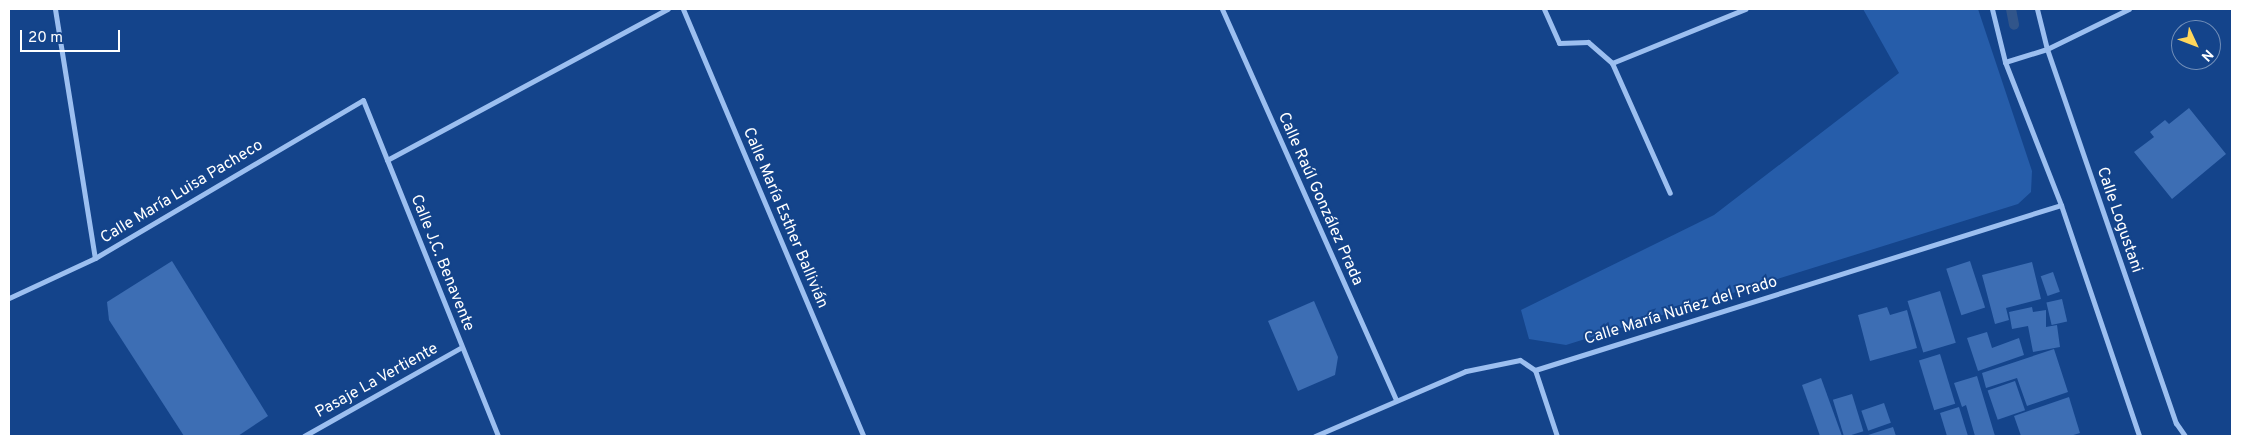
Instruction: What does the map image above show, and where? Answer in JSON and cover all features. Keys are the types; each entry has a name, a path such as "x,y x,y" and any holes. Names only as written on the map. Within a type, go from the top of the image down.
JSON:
{"street":[{"path":"55,9 94,258"},
{"path":"387,160 668,9"},
{"name":"Calle María Esther Ballivián","path":"683,9 863,436"},
{"name":"Calle Raúl González Prada","path":"1222,9 1396,399"},
{"path":"1544,9 1559,43 1588,42 1612,63 1670,192"},
{"path":"1612,63 1745,9"},
{"path":"1992,9 2005,62 2061,205 2139,436"},
{"name":"Calle Logustani","path":"2037,9 2047,49 2176,423 2185,436"},
{"path":"2005,62 2047,49 2129,9"},
{"name":"Calle María Luisa Pacheco","path":"9,298 94,258 363,100"},
{"name":"Calle J.C. Benavente","path":"363,100 498,436"},
{"name":"Calle María Nuñez del Prado","path":"1535,370 2061,205"},
{"name":"Pasaje La Vertiente","path":"304,436 462,347"},
{"path":"1315,436 1396,399 1466,371 1520,360 1535,370 1557,436"}],"shaded area":[{"path":"1863,9 1978,9 2032,171 2031,192 2018,204 1566,345 1529,339 1521,310 1714,215 1899,73"}],"building":[{"path":"2189,108 2226,154 2172,199 2134,152 2154,137 2150,132 2165,120 2169,124"},
{"path":"172,261 268,416 238,436 184,436 109,320 107,302"},
{"path":"1970,261 1985,308 1961,315 1946,269"},
{"path":"2032,262 2041,299 2006,308 2009,320 1995,324 1982,275"},
{"path":"2053,272 2060,292 2048,296 2041,276"},
{"path":"1940,291 1956,343 1923,353 1907,301"},
{"path":"2062,299 2067,321 2052,325 2046,303"},
{"path":"1314,301 1338,357 1335,375 1298,391 1268,321"},
{"path":"1887,307 1890,315 1907,310 1917,348 1870,361 1858,315"},
{"path":"2032,307 2033,312 2046,310 2046,327 2057,325 2060,347 2033,352 2028,326 2012,329 2009,312"},
{"path":"1987,332 1992,348 2019,338 2024,355 1978,371 1967,338"},
{"path":"2054,349 2068,392 2027,406 2017,378 1986,388 1982,373"},
{"path":"1940,354 1955,404 1934,410 1919,360"},
{"path":"1977,376 1995,436 1975,436 1966,405 1962,407 1954,383"},
{"path":"1821,378 1842,436 1820,436 1802,385"},
{"path":"2015,381 2025,410 1998,420 1988,390"},
{"path":"1852,394 1863,431 1844,436 1833,400"},
{"path":"2069,397 2080,433 2070,436 2021,436 2014,416"},
{"path":"1884,403 1891,423 1868,431 1861,411"},
{"path":"1959,407 1968,436 1947,436 1940,413"},
{"path":"1893,427 1896,436 1865,436"}],"waterway":[{"path":"2011,9 2014,25"}]}
